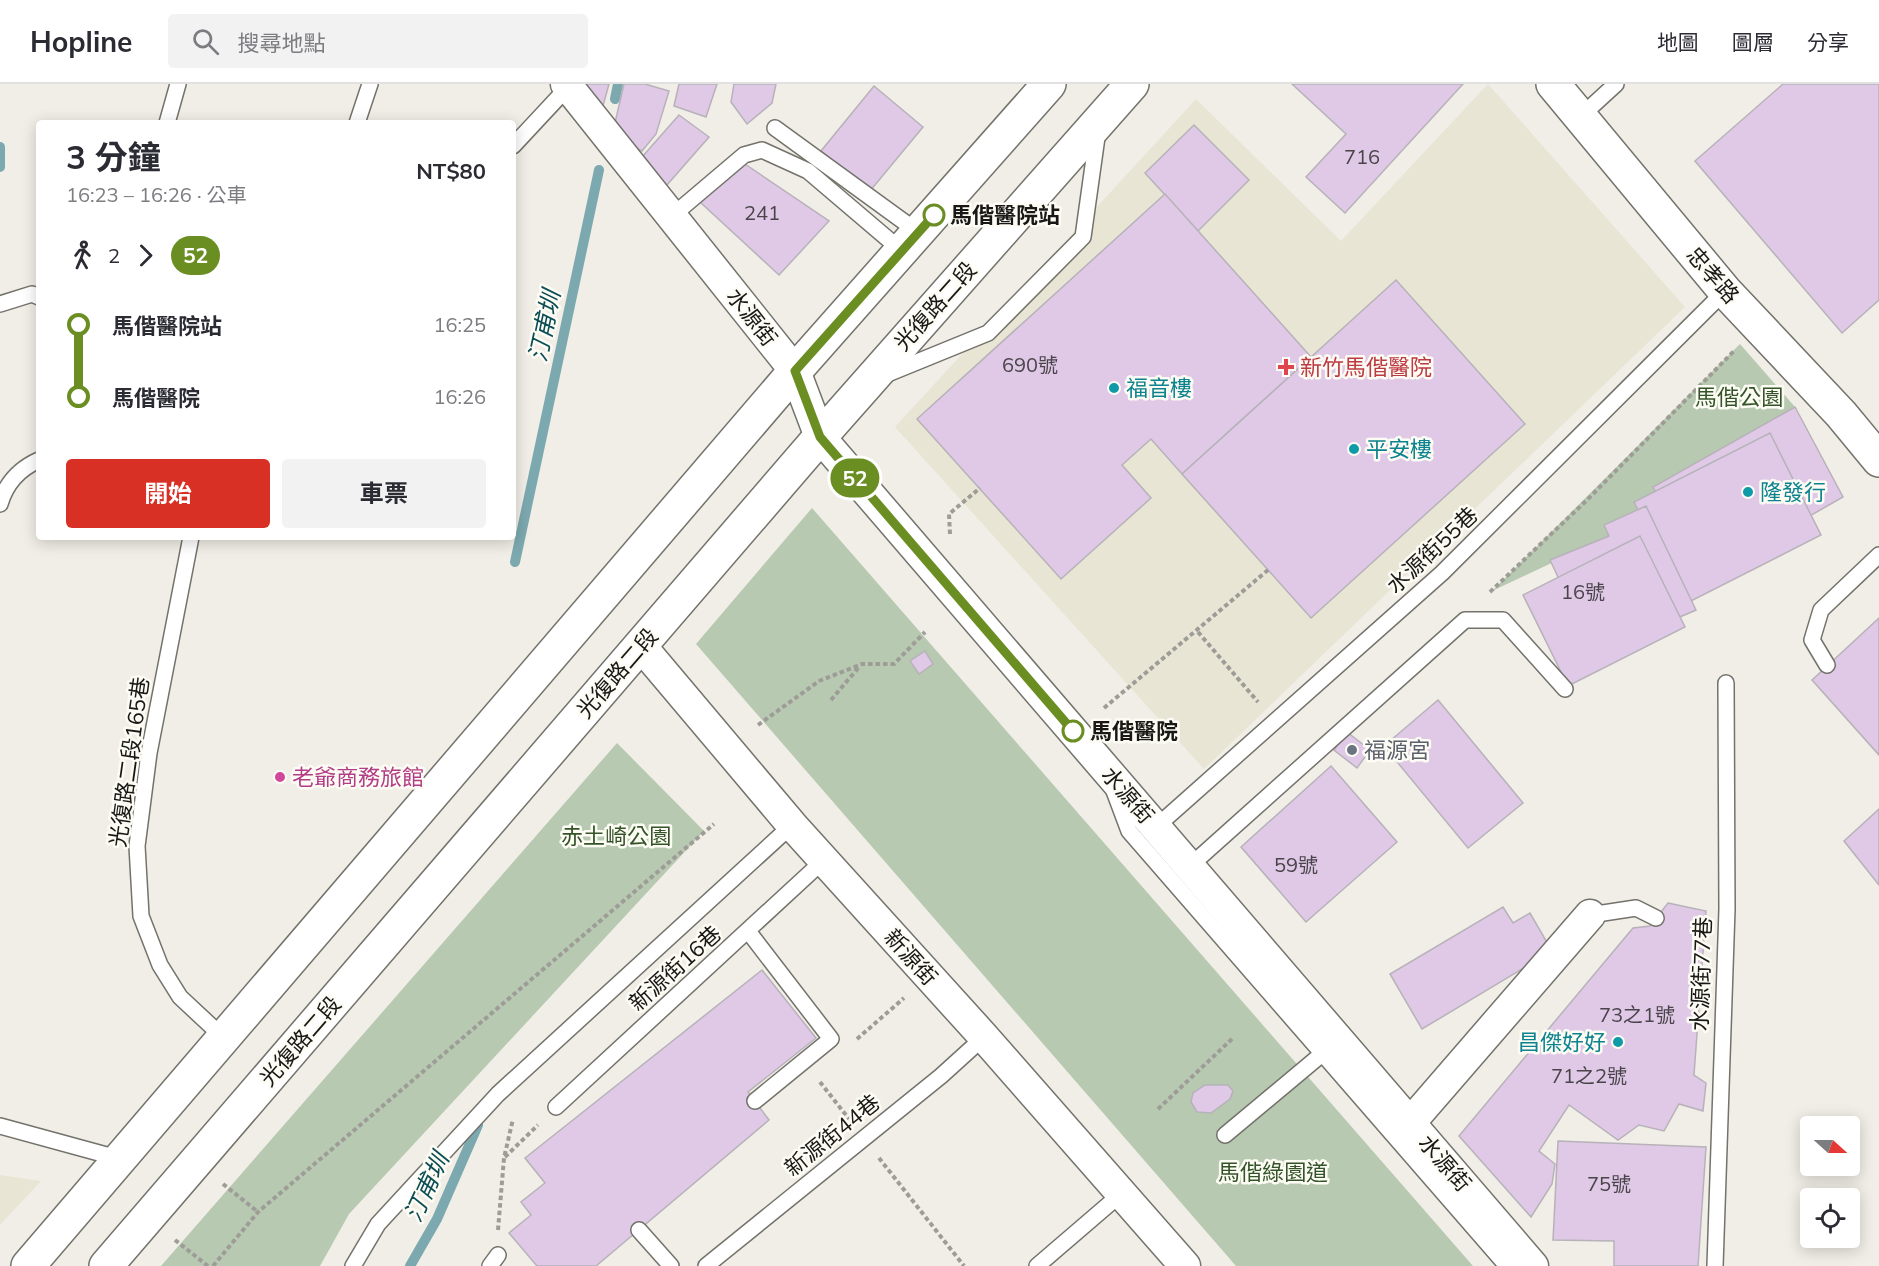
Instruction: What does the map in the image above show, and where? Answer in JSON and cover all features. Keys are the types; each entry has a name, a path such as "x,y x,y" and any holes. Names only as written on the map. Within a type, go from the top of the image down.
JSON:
{"main road":[{"path":"28,1266 225,1039 795,371 1049,84"},
{"name":"光復路二段","path":"106,1266 868,381 1132,84"},
{"name":"忠孝路","path":"1553,84 1725,291 1841,414 1879,460"}],"street":[{"name":"水源街","path":"567,86 795,371 820,437 1533,1266"},
{"name":"新源街","path":"641,646 792,825 984,1037 1185,1266"},
{"path":"1410,1123 1590,915"}],"lane":[{"path":"168,120 178,84"},
{"path":"358,120 370,84"},
{"path":"1580,117 1616,84"},
{"path":"516,143 567,86"},
{"path":"868,381 988,333 1083,237 1099,121"},
{"path":"775,128 910,242"},
{"path":"672,216 744,155 762,150 783,157 808,171 910,242"},
{"name":"水源街55巷","path":"1156,827 1443,573 1725,291"},
{"path":"0,304 32,294 36,296"},
{"path":"0,504 4,490 22,468 36,461"},
{"name":"光復路二段165巷","path":"190,540 149,753 137,846 141,916 160,965 180,998 225,1039"},
{"path":"1827,665 1812,640 1821,610 1879,555"},
{"path":"1190,866 1465,620 1503,620 1565,689"},
{"name":"水源街77巷","path":"1715,1266 1727,909 1726,683"},
{"path":"1106,769 1129,831 1507,1266"},
{"path":"353,1266 378,1224 498,1094 792,825"},
{"name":"新源街16巷","path":"555,1107 824,860"},
{"path":"1590,915 1636,908 1656,918"},
{"path":"748,931 831,1039 755,1101"},
{"name":"新源街44巷","path":"706,1266 941,1076 984,1037"},
{"path":"1225,1135 1322,1054"},
{"path":"0,1126 121,1159"},
{"path":"1037,1266 1122,1193"},
{"path":"639,1230 671,1266"}],"path":[{"path":"1465,620 1509,572 1586,501 1758,326"},
{"path":"950,538 949,514 980,488"},
{"path":"1104,708 1198,632 1268,570"},
{"path":"758,725 819,681 862,664 894,664 925,632"},
{"path":"1198,632 1275,722"},
{"path":"831,700 862,664"},
{"path":"213,1266 258,1212 714,824"},
{"path":"1158,1109 1233,1038"},
{"path":"494,1260 504,1158 525,1070"},
{"path":"504,1158 555,1107"},
{"path":"222,1183 258,1212"},
{"path":"174,1239 208,1266"}],"shaded area":[{"name":"新竹馬偕醫院","path":"1488,84 1685,307 1204,769 895,427 1196,99 1341,241"},
{"path":"0,1175 41,1181 0,1225"}],"green space":[{"name":"馬偕公園","path":"1740,344 1795,407 1653,487 1660,501 1604,525 1609,536 1492,591"},
{"name":"馬偕綠園道","path":"812,508 1473,1266 1236,1266 696,644"},
{"name":"赤土崎公園","path":"617,743 704,831 349,1214 320,1266 161,1266"}],"building":[{"path":"584,84 609,84 601,113"},
{"path":"624,84 645,84 669,91 656,134 642,151 630,145 614,127"},
{"path":"679,84 717,84 706,117 674,106"},
{"path":"734,84 776,84 772,103 747,124 731,102"},
{"path":"1292,84 1463,84 1345,213 1306,177 1346,134"},
{"path":"1783,84 1879,84 1879,300 1842,333 1695,161"},
{"path":"874,86 923,127 870,191 821,151"},
{"path":"679,115 709,137 666,186 642,157"},
{"path":"1194,125 1249,180 1198,231 1145,173"},
{"path":"745,164 829,221 779,275 700,202"},
{"name":"福音樓","path":"1165,194 1311,357 1182,474 1151,439 1122,465 1151,498 1061,579 917,419"},
{"name":"平安樓","path":"1396,280 1525,424 1311,618 1182,474"},
{"name":"隆發行","path":"1795,407 1843,497 1701,578 1653,487"},
{"name":"隆發行","path":"1770,433 1821,535 1685,604 1634,502"},
{"path":"1646,506 1696,610 1594,654 1550,560 1609,536 1604,525"},
{"path":"1640,536 1685,627 1568,686 1523,595"},
{"path":"1879,618 1879,755 1812,680"},
{"path":"925,651 933,664 919,674 910,661"},
{"path":"1438,700 1523,803 1468,848 1384,746"},
{"name":"福源宮","path":"1347,732 1370,750 1357,768 1334,750"},
{"path":"1331,766 1397,842 1306,922 1241,847"},
{"path":"1879,809 1879,885 1844,841"},
{"name":"昌傑好好","path":"1668,903 1706,911 1694,1075 1706,1083 1703,1111 1679,1104 1664,1131 1639,1125 1618,1140 1569,1105 1539,1151 1555,1164 1552,1184 1531,1217 1459,1136 1633,928 1650,926"},
{"path":"1503,907 1513,923 1530,913 1552,951 1422,1029 1390,974"},
{"path":"762,970 816,1038 748,1092 769,1120 596,1266 537,1266 509,1233 531,1215 521,1202 545,1183 525,1158"},
{"path":"1205,1085 1228,1085 1233,1091 1230,1099 1211,1113 1197,1112 1191,1102 1193,1093"},
{"path":"1558,1141 1706,1147 1698,1266 1614,1266 1614,1241 1553,1240"}],"waterway":[{"name":"汀甫圳","path":"615,99 618,84"},
{"path":"0,147 0,167"},
{"name":"汀甫圳","path":"515,562 599,170"},
{"name":"汀甫圳","path":"410,1266 437,1219 478,1125"}],"bus line":[{"name":"52","path":"934,215 795,371 820,437 1073,731"}],"place":[{"name":"馬偕醫院站","path":"934,215"},
{"name":"新竹馬偕醫院","path":"1286,367"},
{"name":"福音樓","path":"1114,388"},
{"name":"平安樓","path":"1354,449"},
{"name":"隆發行","path":"1748,492"},
{"name":"馬偕醫院","path":"1073,731"},
{"name":"福源宮","path":"1352,750"},
{"name":"老爺商務旅館","path":"280,777"},
{"name":"昌傑好好","path":"1618,1042"}]}
